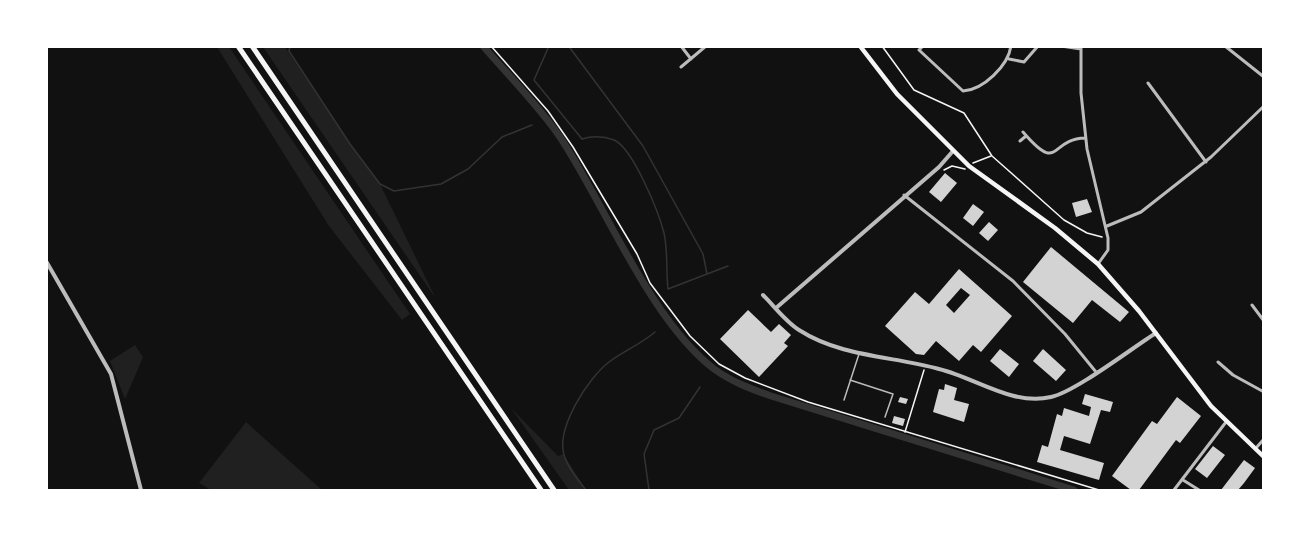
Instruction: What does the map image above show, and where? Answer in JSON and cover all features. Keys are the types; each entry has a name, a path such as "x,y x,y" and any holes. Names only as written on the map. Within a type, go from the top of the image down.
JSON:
{"highway":[{"path":"238,46 541,490"},
{"path":"252,46 554,490"}],"main road":[{"path":"860,46 897,94 953,151 1098,264 1156,333 1198,391 1226,422 1263,457"}],"street":[{"path":"681,46 691,59"},
{"path":"681,67 706,46"},
{"path":"922,47 919,50 963,91 971,91 1008,59 1011,46"},
{"path":"1008,59 1024,62 1038,46"},
{"path":"1061,46 1081,48 1081,93 1085,138 1093,181 1107,226 1108,250 1098,264"},
{"path":"1225,46 1263,77"},
{"path":"1148,83 1206,162"},
{"path":"1107,226 1141,212 1206,162 1263,106"},
{"path":"1020,141 1024,134 1039,151 1048,154 1055,153 1073,139 1085,138"},
{"path":"776,308 939,167 953,151"},
{"path":"904,195 1013,280 1065,334 1096,372"},
{"path":"46,261 111,374 141,490"},
{"path":"763,296 798,330 832,346 926,366 1031,400 1055,397 1156,333"},
{"path":"1252,305 1263,321"},
{"path":"1218,362 1233,375 1263,392"},
{"path":"1174,490 1226,422"},
{"path":"1255,450 1263,438"},
{"path":"1183,479 1199,490"}],"lane":[{"path":"844,400 859,353"},
{"path":"850,380 892,394 885,417"}],"path":[{"path":"491,46 548,111 637,254 650,283 677,321 708,355 729,370 763,386 905,433 1099,490"},
{"path":"882,46 914,90 963,113 992,156 1064,220 1087,233 1105,238"},
{"path":"972,163 992,156"},
{"path":"942,171 952,166 966,170"},
{"path":"905,433 926,366"}],"shaded area":[{"path":"217,47 229,47 410,314 402,320 329,226"},
{"path":"263,47 285,47 350,144 380,184 436,299"},
{"path":"135,345 143,357 125,399 110,361"},
{"path":"511,408 558,456 563,454 586,490 569,490"},
{"path":"246,422 322,490 211,490 199,483"}],"building":[{"path":"945,173 957,183 941,202 929,192"},
{"path":"1087,199 1092,212 1076,217 1072,203"},
{"path":"973,204 984,212 973,226 963,218"},
{"path":"989,222 998,230 988,241 979,233"},
{"path":"1051,247 1129,312 1120,322 1092,300 1073,323 1023,282"},
{"path":"959,269 1012,316 981,352 973,345 959,361 936,341 924,355 916,354 885,326 915,292 929,304","holes":["961,288 970,295 954,313 946,305"]},
{"path":"748,310 771,332 779,324 791,335 784,343 788,346 759,377 720,339"},
{"path":"1000,349 1019,364 1009,377 990,361"},
{"path":"1043,349 1066,370 1056,381 1033,361"},
{"path":"945,384 957,388 954,400 969,404 964,422 933,412 939,389 944,390"},
{"path":"1085,394 1113,402 1110,412 1101,410 1090,444 1064,436 1060,450 1104,463 1099,480 1037,462 1042,445 1048,447 1057,414 1062,416 1064,408 1089,416 1091,407 1082,404"},
{"path":"900,397 908,399 906,404 898,402"},
{"path":"1177,397 1201,416 1180,443 1176,440 1139,490 1131,490 1112,476 1152,421 1157,424"},
{"path":"894,416 905,419 903,426 892,423"},
{"path":"1213,446 1225,455 1207,478 1195,469"},
{"path":"1244,460 1255,468 1244,483 1238,490 1221,490"}],"waterway":[{"path":"290,46 289,51 350,144 380,184 394,191 441,184 468,169 502,137 532,125"},
{"path":"483,46 533,102 560,137 649,292 669,322 691,348 714,369 749,388 771,396 1074,490"},
{"path":"549,46 534,80 582,139 598,137 614,140 629,155 651,197 664,233 668,289 707,274 703,254 643,146 570,48"},
{"path":"707,274 728,266"},
{"path":"586,490 564,455 563,444 569,418 583,391 601,369 655,332"},
{"path":"649,490 644,454 654,430 679,418 700,387"}]}
